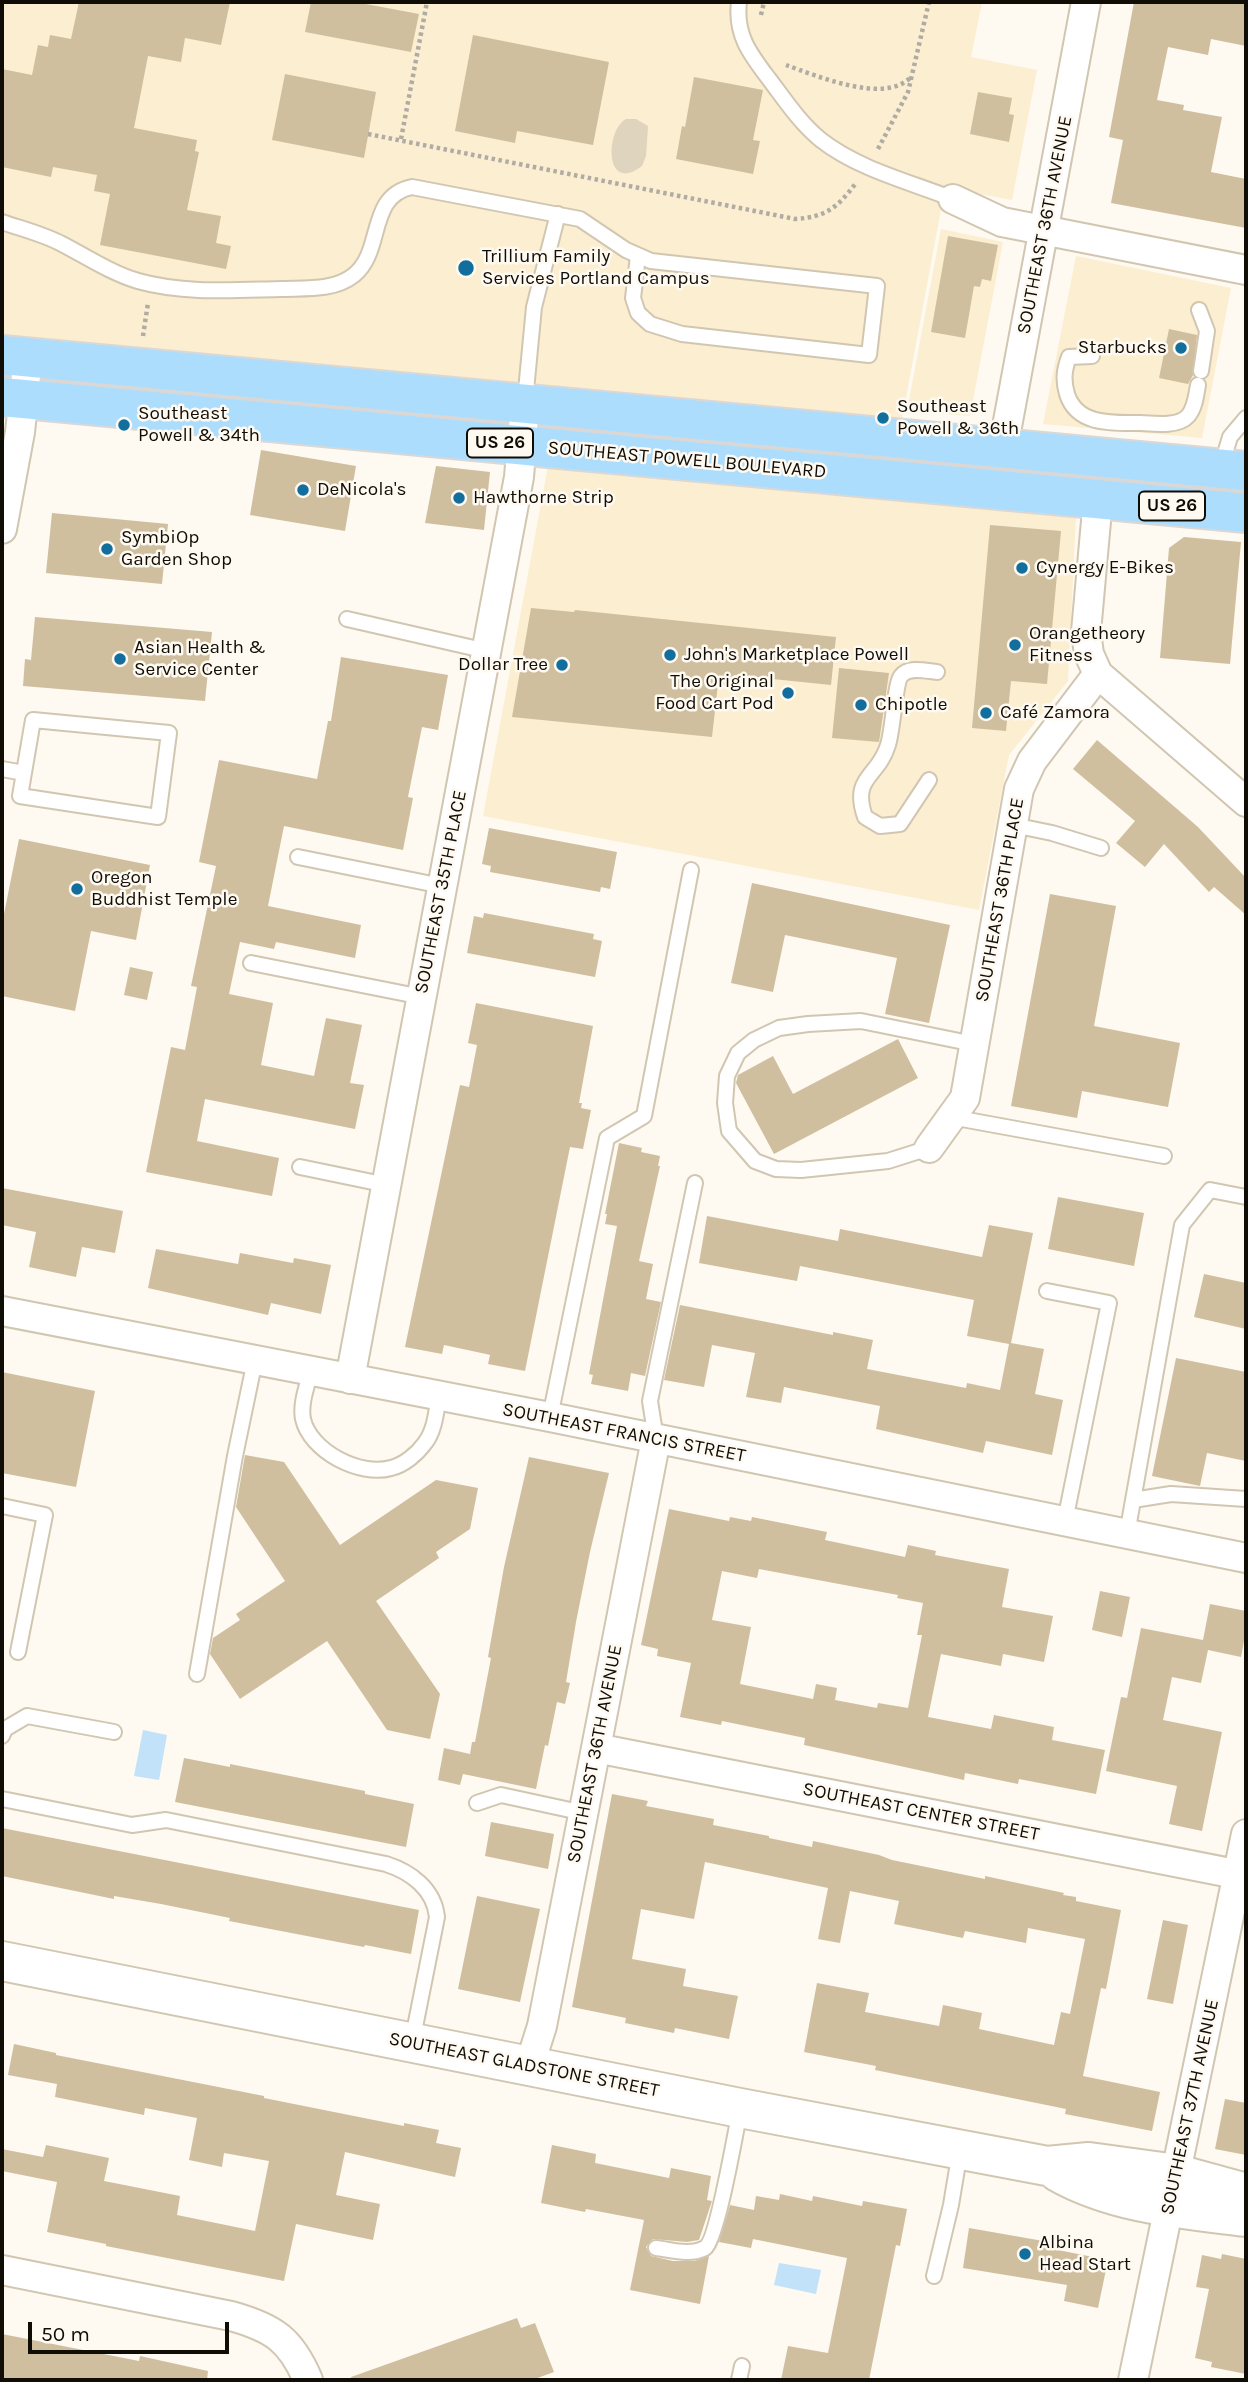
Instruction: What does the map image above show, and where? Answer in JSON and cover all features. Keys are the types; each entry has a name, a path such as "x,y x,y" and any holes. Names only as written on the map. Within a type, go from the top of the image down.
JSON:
{"main road":[{"name":"SOUTHEAST POWELL BOULEVARD","path":"15,356 1233,470"},
{"name":"SOUTHEAST POWELL BOULEVARD","path":"13,398 1246,513"},
{"path":"934,484 1003,449"},
{"path":"1098,499 1138,461"}],"street":[{"name":"SOUTHEAST 36TH AVENUE","path":"1003,449 1086,2"},
{"path":"953,199 1002,222 1246,270"},
{"path":"2,529 15,356"},
{"name":"SOUTHEAST 35TH PLACE","path":"350,1379 519,477 525,404"},
{"path":"1098,499 1086,632 1089,654 1098,674 1246,802"},
{"name":"SOUTHEAST 36TH PLACE","path":"929,1148 965,1098 1019,789 1032,761 1098,674"},
{"name":"SOUTHEAST FRANCIS STREET","path":"2,1311 1246,1558"},
{"name":"SOUTHEAST 36TH AVENUE","path":"529,2067 542,2026 656,1439"},
{"name":"SOUTHEAST CENTER STREET","path":"596,1748 1242,1875"},
{"name":"SOUTHEAST 37TH AVENUE","path":"1133,2380 1242,1875 1246,1834"},
{"name":"SOUTHEAST GLADSTONE STREET","path":"2,1961 529,2067 1047,2166 1088,2162 1246,2217"},
{"name":"SOUTHEAST GLADSTONE STREET","path":"1173,2191 1246,2193"},
{"path":"2,2270 258,2323 281,2336 298,2357 309,2380"}],"lane":[{"path":"739,2 741,37 800,120 823,141 868,166 953,199"},
{"path":"2,222 62,244 113,271 151,284 215,291 320,288 343,282 356,274 363,264 389,199 401,189 412,187 580,219 626,250 651,261 877,286 869,355 682,334 650,324 638,313 633,298 638,256"},
{"path":"525,404 534,307 558,214"},
{"path":"1092,356 1069,357 1063,372 1065,388 1074,408 1083,415 1108,422 1173,423 1187,417 1195,402 1207,331 1199,310"},
{"path":"1233,470 1230,437 1246,418"},
{"path":"347,619 487,651"},
{"path":"929,780 900,824 880,826 865,817 860,802 862,784 888,748 894,724 897,684 902,674 911,670 937,673"},
{"path":"33,720 169,733 158,817 20,796 24,773 33,720"},
{"path":"2,769 24,773"},
{"path":"1013,825 1052,833 1101,848"},
{"path":"298,857 442,886"},
{"path":"550,1418 607,1138 643,1116 691,870"},
{"path":"251,962 422,997"},
{"path":"929,1148 888,1161 801,1170 776,1169 755,1161 729,1131 724,1103 727,1076 738,1053 754,1040 779,1028 808,1024 861,1021 974,1044"},
{"path":"951,1117 1164,1156"},
{"path":"300,1167 387,1185"},
{"path":"656,1439 650,1401 695,1183"},
{"path":"1127,1534 1182,1225 1210,1190 1246,1197"},
{"path":"1047,1291 1109,1303 1065,1521"},
{"path":"197,1674 235,1456 255,1360"},
{"path":"311,1371 303,1406 307,1431 335,1458 354,1466 390,1469 415,1455 432,1432 439,1396"},
{"path":"1133,1500 1171,1494 1246,1499"},
{"path":"2,1506 45,1515 18,1652"},
{"path":"2,1736 5,1729 27,1716 114,1732"},
{"path":"477,1803 501,1795 584,1813"},
{"path":"2,1799 132,1825 166,1821 405,1870 422,1886 436,1907 437,1917 412,2043"},
{"path":"656,2248 689,2253 709,2244 719,2210 740,2108"},
{"path":"934,2276 961,2150"}],"path":[{"path":"401,139 427,2"},
{"path":"760,18 764,2"},
{"path":"368,134 795,219 816,218 830,211 848,194 868,166 896,117 908,92 929,2"},
{"path":"781,64 865,89 904,85 911,78"},
{"path":"138,368 151,284"}],"shaded area":[{"name":"Trillium Family Services Portland Campus","path":"2,2 982,2 971,57 1037,70 1012,200 945,188 902,419 2,336"},
{"path":"626,119 636,119 648,126 646,156 642,166 630,173 621,172 615,167 612,158 614,135"},
{"path":"941,229 1003,242 970,416 907,411"},
{"path":"1076,256 1231,288 1202,438 1043,424"},
{"path":"548,466 1076,515 1068,681 1009,755 979,910 483,816"}],"water":[{"path":"143,1730 167,1735 159,1780 134,1776"},
{"path":"779,2263 821,2270 816,2294 774,2285"}],"building":[{"path":"79,2 230,2 221,45 185,38 181,62 148,56 134,128 197,140 195,151 199,152 187,210 221,216 216,243 231,246 226,269 100,245 110,194 94,191 97,175 53,167 51,177 2,167 2,69 32,75 38,45 48,47 50,35 71,39"},
{"path":"311,2 355,2 419,14 411,52 305,32"},
{"path":"1134,2 1246,2 1246,46 1211,39 1208,55 1168,47 1157,100 1184,105 1183,110 1222,117 1211,172 1246,179 1246,228 1111,203 1123,140 1109,137"},
{"path":"473,35 609,62 593,145 517,131 515,143 455,131"},
{"path":"285,74 376,92 364,158 272,140"},
{"path":"694,77 763,90 753,140 760,141 753,174 676,159"},
{"path":"978,92 1012,98 1009,114 1014,115 1009,142 970,134"},
{"path":"948,236 998,245 991,281 982,279 980,287 974,286 965,338 931,332"},
{"name":"Starbucks","path":"1169,329 1197,335 1193,375 1188,384 1159,378"},
{"name":"DeNicola's","path":"261,450 356,466 345,531 250,515"},
{"name":"Hawthorne Strip","path":"436,466 490,472 484,530 425,523"},
{"name":"SymbiOp Garden Shop","path":"52,513 168,524 162,584 46,573"},
{"path":"990,525 1061,531 1047,684 1011,681 1006,731 972,728"},
{"path":"1184,537 1241,542 1230,664 1160,658 1169,548"},
{"path":"531,608 575,610 836,637 831,685 734,675 733,686 718,684 712,737 512,717"},
{"name":"Asian Health & Service Center","path":"35,617 212,632 205,701 23,686 25,659 31,660"},
{"path":"341,657 448,675 438,730 422,727 408,797 413,798 403,850 284,826 268,906 361,925 355,958 276,942 274,949 240,942 229,994 273,1003 261,1065 314,1076 326,1018 362,1025 350,1083 364,1085 355,1129 205,1099 197,1141 279,1158 272,1196 146,1172 171,1047 185,1050 197,987 191,986 216,866 199,862 219,760 317,779 328,721 331,721"},
{"name":"Chipotle","path":"839,668 889,673 879,742 832,738"},
{"path":"1097,740 1198,827 1246,878 1246,915 1214,887 1209,892 1164,844 1145,867 1116,843 1135,821 1073,769"},
{"path":"489,828 617,852 610,889 601,887 600,892 490,872 491,866 482,864"},
{"name":"Oregon Buddhist Temple","path":"19,839 150,865 136,940 91,931 75,1011 2,996 2,924"},
{"path":"752,883 950,925 929,1023 885,1014 897,958 785,935 773,992 731,983"},
{"path":"1050,894 1116,906 1094,1026 1180,1043 1168,1107 1082,1091 1077,1118 1011,1106"},
{"path":"484,913 594,934 593,939 602,941 595,977 467,953 474,916 483,918"},
{"path":"130,967 153,972 147,1000 124,995"},
{"path":"476,1003 593,1026 579,1103 582,1103 581,1108 591,1110 583,1149 570,1147 525,1371 488,1364 490,1355 444,1345 442,1354 405,1347 460,1085 469,1087 477,1045 468,1043"},
{"path":"898,1039 918,1078 774,1154 736,1083 738,1075 773,1056 793,1094"},
{"path":"619,1143 642,1148 641,1152 660,1156 639,1261 653,1264 646,1299 661,1302 645,1376 631,1373 628,1391 591,1384 593,1375 589,1374 617,1226 605,1224 605,1214"},
{"path":"2,1188 123,1211 115,1253 82,1247 76,1277 29,1267 36,1232 2,1225"},
{"path":"1058,1197 1144,1213 1134,1266 1048,1249"},
{"path":"707,1216 838,1241 840,1229 982,1257 989,1225 1033,1233 1011,1343 1044,1349 1035,1394 1063,1400 1052,1455 986,1441 983,1453 876,1429 880,1406 784,1387 781,1403 746,1397 755,1353 712,1345 704,1387 664,1380 680,1305 833,1335 833,1332 873,1340 867,1369 966,1388 967,1383 1000,1390 1009,1344 967,1336 974,1300 800,1266 797,1281 699,1263"},
{"path":"156,1249 238,1264 240,1253 293,1263 294,1258 331,1265 321,1314 271,1303 268,1315 148,1288"},
{"path":"1204,1274 1246,1283 1246,1329 1194,1317"},
{"path":"1176,1358 1246,1372 1246,1461 1207,1453 1200,1486 1152,1476"},
{"path":"2,1372 95,1391 76,1487 2,1473"},
{"path":"245,1455 284,1462 340,1545 436,1480 478,1488 470,1529 436,1552 439,1558 376,1601 440,1694 430,1739 387,1730 327,1641 240,1699 210,1654 213,1638 240,1620 236,1614 285,1581 236,1507"},
{"path":"529,1457 609,1473 576,1622 566,1682 570,1683 565,1704 557,1702 536,1789 463,1774 460,1785 438,1780 444,1748 470,1754 472,1742 475,1742 504,1567"},
{"path":"669,1509 729,1521 730,1517 751,1521 752,1517 827,1532 825,1540 905,1557 908,1545 936,1551 935,1555 1009,1569 1002,1607 1053,1616 1044,1662 1003,1654 1001,1666 941,1654 928,1717 991,1729 994,1715 1054,1727 1052,1740 1105,1750 1096,1794 1019,1779 1018,1784 965,1773 964,1780 804,1745 805,1738 722,1721 721,1725 680,1717 691,1663 657,1656 658,1649 641,1645","holes":["759,1569 898,1595 897,1598 923,1603 917,1635 922,1635 908,1708 878,1703 877,1708 835,1700 837,1688 816,1684 813,1699 740,1684 751,1627 712,1620 722,1571 757,1578"]},
{"path":"1100,1591 1130,1597 1122,1637 1092,1630"},
{"path":"1210,1604 1246,1611 1241,1657 1208,1650 1201,1683 1172,1677 1163,1720 1222,1732 1202,1831 1169,1824 1177,1786 1106,1771 1121,1697 1127,1698 1141,1628 1203,1640"},
{"path":"184,1758 230,1767 230,1764 365,1791 365,1794 414,1804 406,1847 175,1802"},
{"path":"612,1794 648,1801 646,1806 714,1819 713,1825 769,1838 812,1847 813,1841 985,1879 985,1876 1064,1893 1063,1895 1076,1897 1076,1901 1121,1910 1106,1989 1101,1988 1083,2076 1160,2092 1152,2131 1065,2114 1066,2109 875,2070 876,2066 804,2052 817,1983 869,1993 865,2012 939,2026 943,2005 982,2013 979,2029 1054,2045 1061,2012 1070,2014 1085,1939 1028,1928 1026,1943 965,1931 963,1938 894,1924 899,1901 850,1891 840,1943 818,1939 828,1888 705,1862 694,1919 641,1909 632,1959 686,1969 683,1986 738,1996 729,2039 675,2028 674,2033 625,2023 626,2018 572,2007"},
{"path":"491,1822 554,1834 548,1869 485,1856"},
{"path":"2,1828 419,1910 411,1954 229,1921 230,1918 161,1904 114,1896 114,1899 2,1876"},
{"path":"477,1896 540,1909 520,2002 458,1989"},
{"path":"1163,1920 1188,1925 1173,2004 1147,1999"},
{"path":"14,2044 264,2098 404,2126 404,2123 439,2130 436,2143 461,2148 455,2177 345,2152 336,2195 380,2204 373,2240 296,2224 284,2281 47,2232 57,2182 2,2171 2,2149 43,2157 46,2145 109,2158 104,2181 180,2196 177,2215 255,2231 269,2161 224,2153 222,2167 189,2160 197,2118 145,2108 144,2115 55,2097 57,2084 8,2075"},
{"path":"1225,2099 1246,2103 1246,2155 1215,2149"},
{"path":"552,2145 596,2154 595,2163 669,2178 671,2168 711,2176 707,2200 712,2201 699,2240 687,2242 653,2239 646,2247 651,2256 673,2261 694,2261 709,2256 700,2304 630,2290 644,2220 541,2203"},
{"path":"780,2194 812,2201 813,2196 862,2206 863,2201 907,2209 900,2246 896,2245 869,2380 781,2380 788,2346 828,2353 847,2258 753,2239 751,2248 719,2242 730,2205 754,2210 756,2196 779,2200"},
{"path":"969,2228 1049,2242 1048,2248 1108,2260 1098,2308 1064,2301 1067,2285 963,2268"},
{"path":"1222,2254 1246,2259 1246,2374 1211,2367 1212,2362 1195,2358 1209,2289 1196,2287 1202,2255 1221,2259"},
{"path":"517,2318 521,2328 535,2323 554,2372 532,2380 352,2380 351,2377"},
{"path":"2,2334 139,2361 140,2356 208,2371 207,2380 2,2380"}],"place":[{"name":"Trillium Family Services Portland Campus","path":"466,268"},
{"name":"Starbucks","path":"1181,348"},
{"name":"Southeast Powell & 36th","path":"883,418"},
{"name":"Southeast Powell & 34th","path":"124,425"},
{"name":"DeNicola's","path":"303,490"},
{"name":"Hawthorne Strip","path":"459,498"},
{"name":"SymbiOp Garden Shop","path":"107,549"},
{"name":"Cynergy E-Bikes","path":"1022,568"},
{"name":"Orangetheory Fitness","path":"1015,645"},
{"name":"John's Marketplace Powell","path":"670,655"},
{"name":"Asian Health & Service Center","path":"120,659"},
{"name":"Dollar Tree","path":"562,665"},
{"name":"The Original Food Cart Pod","path":"788,693"},
{"name":"Chipotle","path":"861,705"},
{"name":"Café Zamora","path":"986,713"},
{"name":"Oregon Buddhist Temple","path":"77,889"},
{"name":"Albina Head Start","path":"1025,2254"}]}
